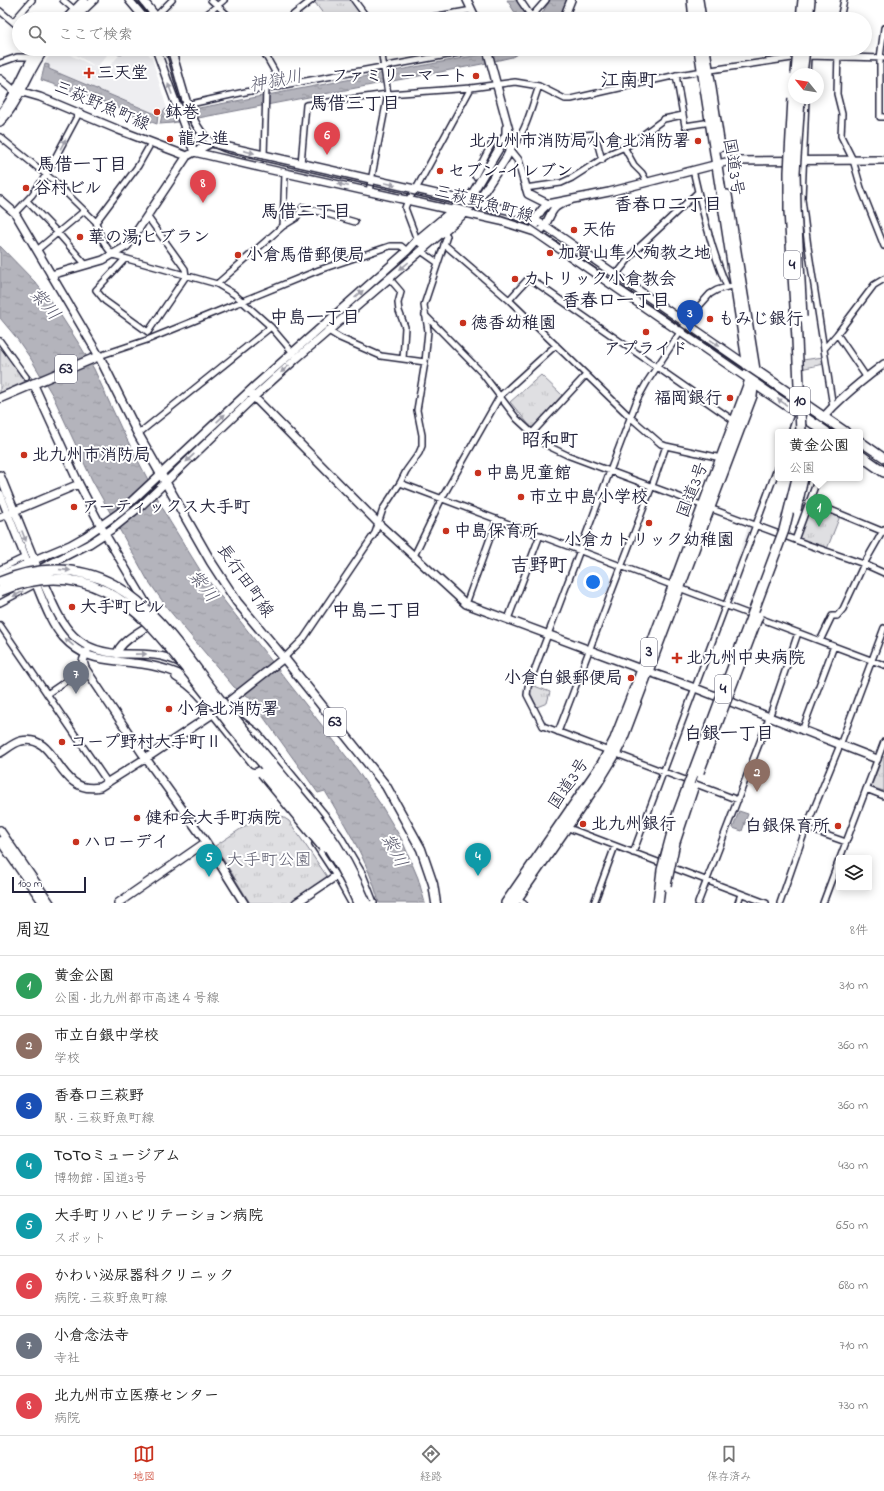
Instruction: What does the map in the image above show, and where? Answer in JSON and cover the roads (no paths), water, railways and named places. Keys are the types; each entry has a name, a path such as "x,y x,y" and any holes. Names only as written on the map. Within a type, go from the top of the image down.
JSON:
{"highway":[{"path":"692,0 693,12"},
{"path":"698,0 700,12"},
{"path":"803,12 804,0"},
{"path":"809,12 810,0"},
{"name":"国道3号","path":"506,903 598,782 612,753 629,724 645,671 707,506 752,396 752,368 705,71 701,56"},
{"name":"国道3号","path":"705,56 705,71"},
{"path":"796,68 797,56"},
{"path":"803,68 805,56"},
{"name":"4","path":"793,104 790,142 789,211 798,346 801,429"},
{"name":"4","path":"800,104 796,164 796,209 807,429"},
{"name":"国道3号","path":"719,164 730,286 752,368"},
{"name":"10","path":"752,368 841,429"},
{"name":"国道3号","path":"725,460 736,421 752,382"},
{"name":"10","path":"752,382 822,429"},
{"path":"863,444 884,459"},
{"path":"863,457 884,472"},
{"name":"4","path":"658,903 662,870 676,818 784,530 796,481"},
{"name":"4","path":"664,903 667,878 675,842 691,793 790,531 802,481"},
{"path":"0,582 22,574 36,571 65,570 80,572 104,580 138,602 163,628 316,816 345,859 359,902"},
{"path":"0,577 13,571"},
{"path":"0,592 22,582 36,579 53,578 74,580 97,587 113,595 146,620 169,646 255,755 310,820 339,862 359,902"},
{"path":"0,592 20,580"},
{"path":"220,708 254,763 326,851 359,902"},
{"path":"240,722 253,732 322,814 338,836 362,875 372,903"},
{"name":"国道3号","path":"519,901 564,825"}],"main road":[{"name":"63","path":"0,398 99,356"},
{"name":"長行田町線","path":"99,356 138,434 211,562 237,602 281,661 386,786 421,849 432,884 436,903"}],"street":[{"path":"22,12 32,0"},
{"path":"63,0 75,12"},
{"path":"77,12 84,0"},
{"path":"77,12 94,0"},
{"path":"129,0 139,12"},
{"path":"144,0 152,12"},
{"path":"161,12 172,0"},
{"path":"211,0 224,12"},
{"path":"210,12 224,0"},
{"path":"297,12 312,0"},
{"path":"354,0 363,12"},
{"path":"461,12 472,10 467,0"},
{"path":"520,0 528,12"},
{"path":"537,12 546,0"},
{"path":"566,12 571,0"},
{"path":"812,12 813,0"},
{"path":"841,12 844,0"},
{"path":"0,11 12,21"},
{"path":"884,28 880,117 884,117"},
{"path":"0,122 10,111 35,56"},
{"path":"33,60 37,56"},
{"path":"160,56 194,152"},
{"path":"51,275 103,260 126,246 187,156 211,144 200,131 188,104 173,56"},
{"path":"266,56 275,72 279,86"},
{"path":"369,191 388,94 382,56"},
{"path":"177,107 279,86 443,56"},
{"path":"488,56 511,140 508,162 486,197 486,201 490,205"},
{"path":"301,164 306,105 388,94 471,88 515,82 538,86 565,99 571,99 676,75 789,56"},
{"path":"806,56 807,68"},
{"path":"830,56 882,58"},
{"path":"0,63 17,57 33,60"},
{"path":"838,57 837,94 842,114 841,136 853,160 861,188 884,246"},
{"path":"676,75 685,126 713,121"},
{"name":"三萩野魚町線","path":"3,82 18,91 40,97 151,143 187,156"},
{"path":"0,569 26,560 35,560 70,544 108,521 137,497 295,355 444,232 471,201 493,170 506,158 510,150 519,140 538,86"},
{"path":"417,240 405,208 408,200 416,190 471,88"},
{"path":"264,156 266,89"},
{"path":"0,114 18,91"},
{"path":"806,104 802,199 833,407"},
{"path":"15,213 27,201 46,175 79,113"},
{"path":"525,188 561,183 602,160 611,153 624,147 664,119 683,115"},
{"path":"479,174 500,147 506,134 506,123"},
{"path":"574,136 595,134 602,160"},
{"path":"0,137 54,181 96,222 98,230 108,250 113,255 217,284 243,301 272,327 295,355"},
{"path":"96,222 138,166 151,143"},
{"name":"三萩野魚町線","path":"211,144 490,205 510,210 536,220 752,368"},
{"path":"407,251 425,240 460,212 471,201 479,174 491,145"},
{"path":"624,147 634,165 642,173 647,182"},
{"path":"510,150 518,160 525,188 530,195 548,204"},
{"path":"474,190 484,181 501,154 510,150"},
{"name":"三萩野魚町線","path":"194,152 501,221 534,232 752,382"},
{"path":"510,210 520,209 535,214 548,204 571,200 730,161 884,160"},
{"path":"693,170 706,225 730,286 717,290 705,299 693,313 637,400 528,687 527,695 543,726 738,800"},
{"path":"283,226 285,173"},
{"path":"616,275 636,250 698,192"},
{"path":"0,200 15,213 99,356 147,340 319,270 390,246 401,246 407,251"},
{"path":"541,210 536,220 534,232 540,232 555,208 571,200"},
{"path":"27,201 86,265"},
{"path":"429,205 438,211 440,215 438,222"},
{"path":"217,284 283,226 296,218 303,207 355,222"},
{"path":"37,250 84,211"},
{"path":"326,329 417,240 438,222 460,212"},
{"path":"147,216 185,269 186,276 148,332 147,340"},
{"path":"0,753 21,741 35,742 49,751 67,777 79,786 92,789 108,783 234,698 281,661 304,638 375,534 383,510 422,446 422,435 416,410 425,362 428,331 424,304 447,236 444,232"},
{"path":"444,244 509,300 630,417 661,444 725,460"},
{"path":"421,251 438,263"},
{"path":"125,259 96,290 105,301 148,332"},
{"path":"390,278 401,292 398,303 399,311 405,327 403,359"},
{"path":"509,300 529,278 657,368 736,421"},
{"path":"824,349 874,285 884,279"},
{"path":"425,315 482,373 518,419 544,444 568,455 794,540 864,564 884,573"},
{"path":"138,434 272,327"},
{"path":"326,329 340,338 380,356 425,362"},
{"path":"837,334 866,378"},
{"path":"0,341 26,377"},
{"path":"414,556 442,498 500,396 556,345"},
{"path":"817,426 823,417 833,407 884,364"},
{"path":"532,433 586,374"},
{"path":"33,383 79,484 104,534 152,615 153,620 151,624 122,645 116,654"},
{"path":"20,580 73,553 112,529 158,490 252,394"},
{"path":"252,394 379,524 466,604 645,671 695,688 877,760"},
{"path":"792,429 798,413"},
{"path":"558,732 622,566 666,446"},
{"path":"633,853 775,474"},
{"path":"0,475 26,560 35,572 60,620 72,635 88,651 116,654 158,654 176,660 206,680 220,708 287,786 328,839 346,869 359,902"},
{"path":"794,540 817,481"},
{"path":"400,483 884,665"},
{"path":"0,517 79,484"},
{"path":"0,494 11,512 35,560 36,584 58,630 70,643 101,659 132,662 158,668 178,678 240,722 290,783 276,793"},
{"path":"808,502 884,531 864,564 843,609 837,616 832,616 820,641"},
{"path":"466,604 497,519"},
{"path":"508,620 540,536"},
{"path":"13,571 26,560"},
{"path":"0,603 36,584"},
{"path":"0,625 108,783"},
{"path":"780,903 806,828 840,745 884,628"},
{"path":"698,903 769,718 798,633"},
{"path":"802,731 834,646"},
{"path":"88,651 83,661 85,668 146,758 206,842 244,903"},
{"path":"47,694 85,668"},
{"path":"841,855 884,742"},
{"path":"276,793 281,780"},
{"path":"866,789 884,796"},
{"path":"276,793 318,848 352,903"},
{"path":"564,825 671,868 766,903"},
{"path":"806,828 846,842"},
{"path":"0,830 50,903"},
{"path":"318,848 328,839"},
{"path":"0,841 43,903"},
{"path":"118,903 206,842"},
{"path":"594,903 615,846"},
{"path":"823,903 836,867"},
{"path":"658,903 671,868"},
{"path":"296,903 336,876"},
{"path":"738,903 741,894"}],"water":[{"path":"507,0 518,0 527,12 515,12"},
{"path":"550,0 567,0 561,12 543,12"},
{"path":"473,56 514,56 482,64 172,123 160,124 163,111 167,109 199,108"},
{"path":"45,64 49,65 49,69 158,115 157,124 107,103 41,80"},
{"name":"紫川","path":"0,246 35,282 56,308 81,347 94,369 121,428 169,520 200,570 357,770 381,805 402,840 418,878 425,903 379,903 375,888 363,859 349,831 325,791 318,793 249,697 234,687 168,609 147,579 92,480 53,396 31,359 0,318"},
{"path":"739,811 748,814 742,831 733,828"}],"railway":[{"path":"136,0 146,12"},
{"path":"167,56 178,96 191,125 200,137 212,146 227,153 494,213 531,225 833,429"},
{"path":"863,449 884,463"}],"place":[{"name":"三天堂","path":"89,73"},
{"name":"ファミリーマート","path":"476,76"},
{"name":"鉢巻","path":"157,112"},
{"name":"龍之進","path":"170,139"},
{"name":"北九州市消防局小倉北消防署","path":"698,141"},
{"name":"かわい泌尿器科クリニック","path":"327,155"},
{"name":"セブン-イレブン","path":"440,171"},
{"name":"谷村ビル","path":"26,188"},
{"name":"北九州市立医療センター","path":"203,203"},
{"name":"天佑","path":"574,230"},
{"name":"華の湯;ヒブラン","path":"80,237"},
{"name":"加賀山隼人殉教之地","path":"550,253"},
{"name":"小倉馬借郵便局","path":"238,255"},
{"name":"カトリック小倉教会","path":"515,279"},
{"name":"もみじ銀行","path":"710,319"},
{"name":"徳香幼稚園","path":"463,323"},
{"name":"アプライド","path":"646,332"},
{"name":"香春口三萩野","path":"690,333"},
{"name":"福岡銀行","path":"730,398"},
{"name":"北九州市消防局","path":"24,455"},
{"name":"中島児童館","path":"478,473"},
{"name":"市立中島小学校","path":"521,497"},
{"name":"アーティックス大手町","path":"74,507"},
{"name":"小倉カトリック幼稚園","path":"649,523"},
{"name":"黄金公園","path":"819,527"},
{"name":"中島保育所","path":"446,531"},
{"name":"大手町ビル","path":"72,607"},
{"name":"北九州中央病院","path":"677,658"},
{"name":"小倉白銀郵便局","path":"631,678"},
{"name":"小倉念法寺","path":"76,694"},
{"name":"小倉北消防署","path":"169,709"},
{"name":"コープ野村大手町Ⅱ","path":"62,742"},
{"name":"市立白銀中学校","path":"757,792"},
{"name":"健和会大手町病院","path":"137,818"},
{"name":"北九州銀行","path":"583,824"},
{"name":"白銀保育所","path":"838,826"},
{"name":"ハローデイ","path":"76,842"},
{"name":"TOTOミュージアム","path":"478,876"},
{"name":"大手町リハビリテーション病院","path":"209,877"}],"district":[{"name":"江南町","path":"629,81"},
{"name":"馬借三丁目","path":"355,105"},
{"name":"馬借一丁目","path":"82,166"},
{"name":"香春口二丁目","path":"668,206"},
{"name":"馬借二丁目","path":"306,213"},
{"name":"香春口一丁目","path":"616,302"},
{"name":"中島一丁目","path":"315,319"},
{"name":"昭和町","path":"550,441"},
{"name":"吉野町","path":"539,566"},
{"name":"中島二丁目","path":"377,612"},
{"name":"白銀一丁目","path":"729,735"}],"water label":[{"name":"神獄川","path":"276,82"}],"park label":[{"name":"大手町公園","path":"269,860"}]}
